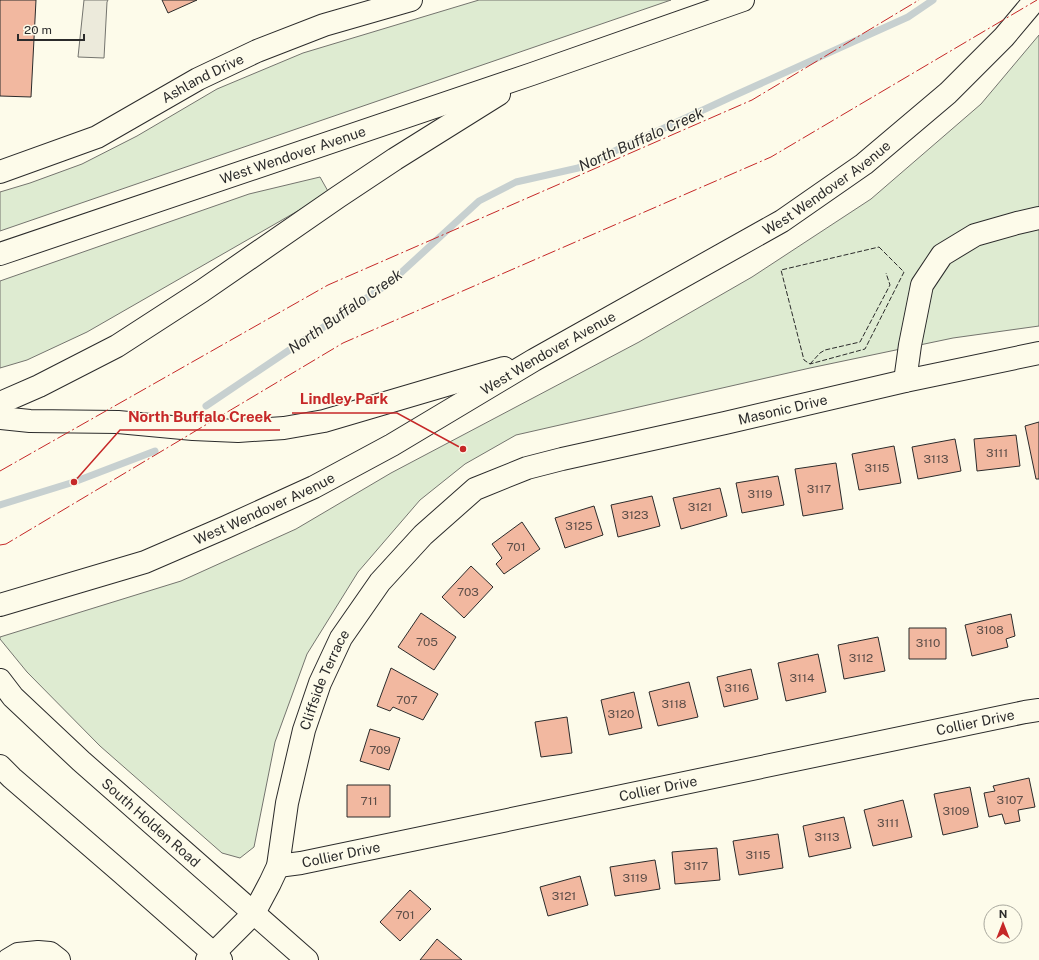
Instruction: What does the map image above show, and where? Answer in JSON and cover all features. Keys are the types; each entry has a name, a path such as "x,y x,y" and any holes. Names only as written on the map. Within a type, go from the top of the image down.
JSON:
{"main road":[{"name":"Ashland Drive","path":"0,172 97,137 198,79 257,51 324,25 411,0"},
{"name":"West Wendover Avenue","path":"0,254 532,74 743,0"},
{"name":"West Wendover Avenue","path":"9,603 145,562 314,487 392,445 534,360 782,221 858,168 948,93 1004,37 1035,0"},
{"path":"0,402 39,386 117,346 202,291 338,197 532,74"},
{"path":"905,381 910,345 922,285 942,255 975,235 1039,218"},
{"name":"Masonic Drive","path":"526,468 905,381 1039,353"},
{"path":"0,418 30,421 118,422 193,429 238,431 284,428 324,421 534,360"},
{"name":"Cliffside Terrace","path":"214,958 254,913 278,866 287,803 304,730 320,683 341,638 380,582 423,535 475,489 526,468"},
{"name":"South Holden Road","path":"0,680 13,697 80,761 307,960"},
{"name":"Collier Drive","path":"278,866 302,863 1039,710"},
{"path":"0,766 117,868 214,958"},
{"path":"8,960 18,954 38,952 50,953 59,960"}],"green space":[{"path":"479,0 671,0 0,231 0,192 82,164 137,136 217,89 303,53"},
{"path":"1039,35 1039,326 953,338 810,368 516,435 465,464 420,500 358,572 307,654 275,742 254,847 240,858 222,853 100,746 27,672 0,639 0,637 181,581 296,529 391,473 639,342 752,277 871,199 981,104"},
{"path":"320,177 329,193 87,332 27,360 0,368 0,281 249,194"}],"shaded area":[{"path":"84,0 108,0 104,58 78,57"}],"building":[{"path":"0,0 36,0 31,97 0,96"},
{"path":"162,0 197,0 168,13"},
{"path":"1039,422 1039,479 1036,479 1025,426"},
{"path":"1016,435 1020,466 977,471 974,439"},
{"path":"955,439 961,471 918,479 912,447"},
{"path":"894,446 901,483 859,490 852,454"},
{"path":"836,463 843,509 803,516 795,469"},
{"path":"778,476 784,505 742,513 736,483"},
{"path":"720,488 727,516 681,529 673,498"},
{"path":"652,496 660,526 618,537 611,505"},
{"path":"594,506 603,535 565,548 555,518"},
{"path":"522,522 540,549 504,574 496,564 502,558 492,544"},
{"path":"471,566 493,587 464,618 442,597"},
{"path":"421,613 456,637 434,670 398,647"},
{"path":"1011,614 1015,636 1006,639 1008,647 972,656 965,625"},
{"path":"909,628 946,628 946,659 909,659"},
{"path":"878,637 885,671 844,679 838,645"},
{"path":"818,654 826,692 786,701 778,663"},
{"path":"391,668 438,694 423,720 393,707 390,711 377,706"},
{"path":"751,669 758,699 724,707 717,677"},
{"path":"689,682 698,717 658,726 649,692"},
{"path":"634,692 642,728 609,735 601,700"},
{"path":"567,717 572,753 541,757 535,722"},
{"path":"370,729 400,738 389,770 360,761"},
{"path":"1029,778 1035,807 1018,810 1020,821 1005,824 1002,814 989,817 984,793 995,791 993,786"},
{"path":"347,785 390,785 390,817 347,817"},
{"path":"970,787 978,827 943,835 934,794"},
{"path":"903,800 912,837 873,846 864,810"},
{"path":"844,817 851,848 809,857 803,826"},
{"path":"778,834 783,868 739,875 733,841"},
{"path":"717,848 720,880 675,884 672,852"},
{"path":"655,860 660,889 615,896 610,867"},
{"path":"580,876 588,905 548,916 540,887"},
{"path":"410,890 431,909 400,941 380,922"},
{"path":"437,939 462,960 420,960"}],"waterway":[{"name":"North Buffalo Creek","path":"206,406 392,281 479,201 516,182 578,168 908,17 933,0"},
{"name":"North Buffalo Creek","path":"0,505 74,482 155,451"}],"fence":[{"path":"879,247 904,272 865,349 810,364 804,360 781,270 879,247"},
{"path":"810,364 820,353 825,350 860,342 890,285 886,273"}],"power":[{"path":"0,471 328,285 752,100 919,0"},
{"path":"0,545 6,544 343,343 771,157 1037,0"}],"place":[{"name":"Lindley Park","path":"463,449"},
{"name":"North Buffalo Creek","path":"74,482"}]}
